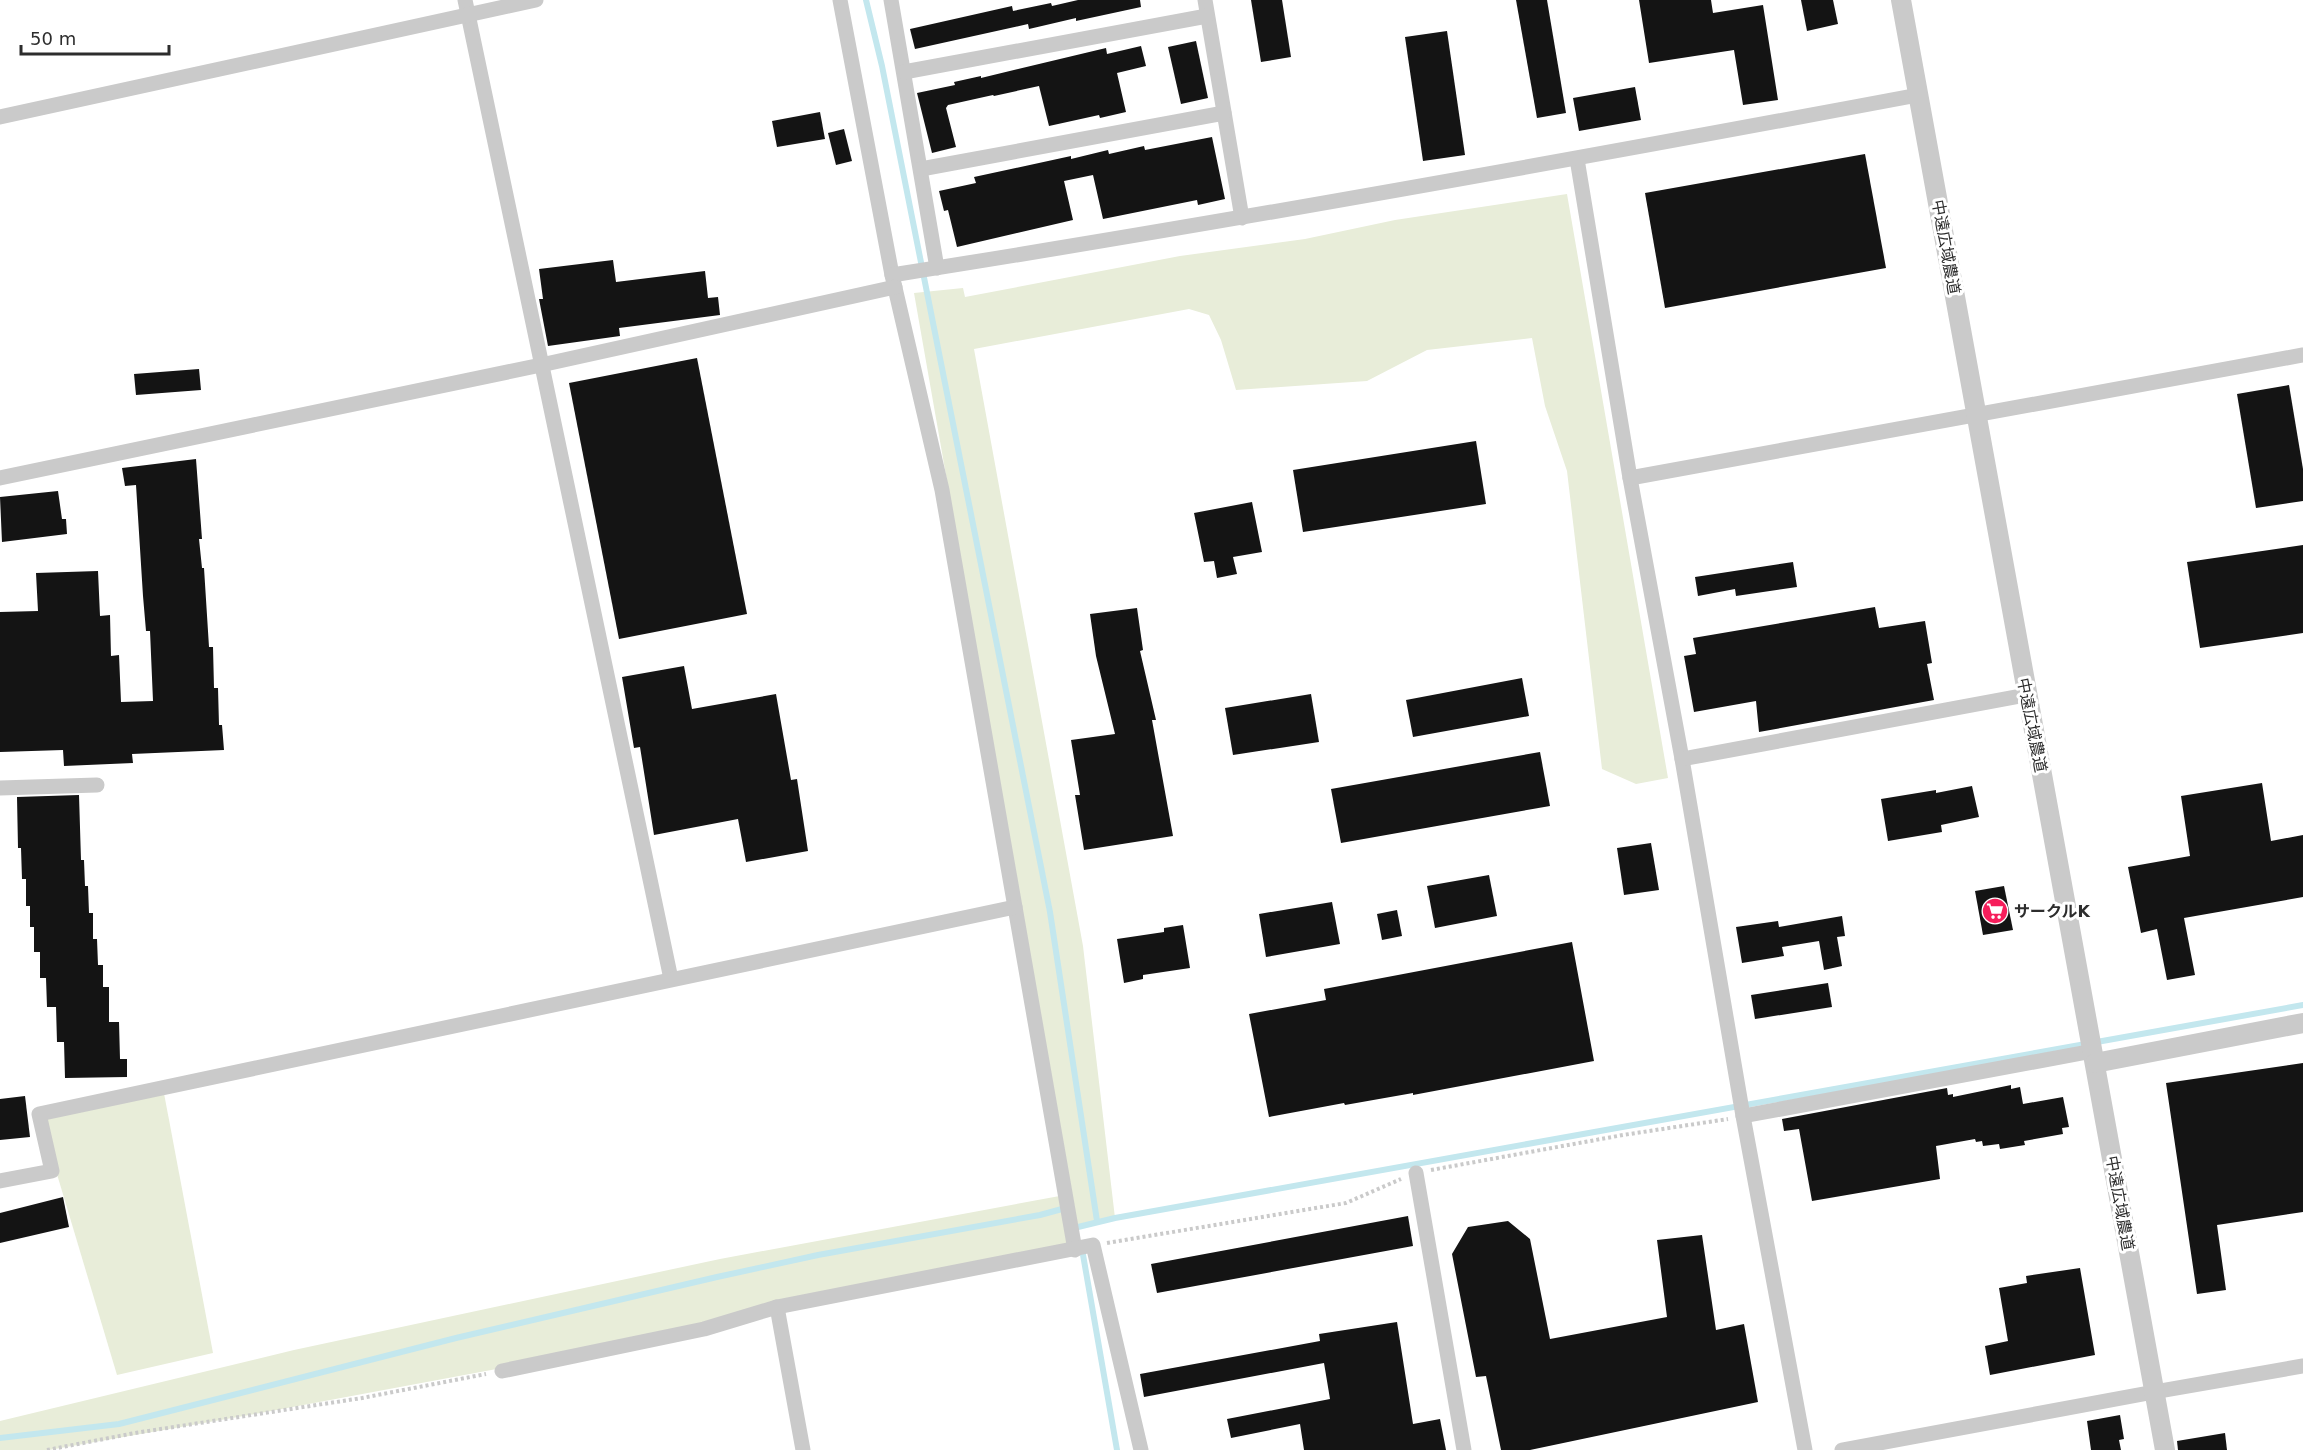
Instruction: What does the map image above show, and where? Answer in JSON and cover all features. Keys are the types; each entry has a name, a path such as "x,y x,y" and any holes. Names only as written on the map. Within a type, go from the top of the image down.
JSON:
{"street":[{"path":"0,117 466,7 536,0"},
{"path":"840,0 894,281 942,490 1075,1250"},
{"path":"891,0 938,268"},
{"path":"1205,0 1242,218"},
{"name":"中遠広域農道","path":"1901,0 2165,1450"},
{"path":"466,7 671,979"},
{"path":"904,72 1208,16"},
{"path":"0,478 541,366 894,281 938,268 1242,218 1577,159 1918,95"},
{"path":"921,169 1224,113"},
{"path":"1577,159 1630,478 1682,759 1743,1116 1805,1450"},
{"path":"1630,478 2303,355"},
{"path":"1682,759 2026,694"},
{"path":"0,788 97,785"},
{"path":"0,1181 52,1171 39,1114 1015,907"},
{"path":"1743,1116 2303,1023"},
{"path":"1416,1173 1464,1450"},
{"path":"502,1371 704,1329 777,1307 1093,1245 1141,1450"},
{"path":"777,1307 803,1450"},
{"path":"1842,1450 2303,1366"}],"path":[{"path":"1093,1245 1346,1203 1416,1173 1623,1135 1743,1116"},
{"path":"47,1450 152,1430 362,1398 502,1371"}],"green space":[{"path":"1567,194 1668,778 1636,784 1602,769 1567,471 1545,406 1532,338 1427,350 1367,381 1236,390 1221,340 1209,315 1189,309 974,349 1083,946 1115,1218 1078,1227 914,293 963,288 965,297 1180,256 1305,239 1395,220"},
{"path":"163,1088 213,1353 117,1375 39,1114"},
{"path":"1065,1195 1073,1243 626,1345 49,1450 0,1450 0,1421 294,1350 720,1259"}],"building":[{"path":"1078,0 1140,0 1141,7 1029,29 1028,24 915,49 910,29 1012,6 1013,11"},
{"path":"1251,0 1282,0 1291,57 1261,62"},
{"path":"1516,0 1547,0 1566,113 1537,118"},
{"path":"1639,0 1711,0 1713,13 1763,5 1778,100 1743,105 1734,50 1649,63"},
{"path":"1801,0 1833,0 1838,24 1807,31"},
{"path":"1447,31 1465,155 1423,161 1405,37"},
{"path":"1196,41 1208,98 1181,104 1168,47"},
{"path":"1141,46 1146,66 1117,73 1126,112 1100,118 1099,115 1049,126 1039,86 993,95 948,105 946,108 956,147 932,153 917,93 955,85 954,82 981,76 981,78 1106,48 1107,54"},
{"path":"1635,87 1641,120 1579,131 1573,98"},
{"path":"820,112 825,139 777,147 772,121"},
{"path":"844,129 852,161 836,165 828,133"},
{"path":"1212,137 1225,199 1198,205 1197,200 1103,219 1093,175 1064,181 1073,220 957,247 948,210 944,211 939,191 976,183 974,177 1071,156 1071,159 1108,150 1109,154 1144,146 1145,150"},
{"path":"1865,154 1886,268 1665,308 1645,193"},
{"path":"613,260 616,282 705,271 708,298 718,297 720,315 619,328 620,336 548,346 539,299 543,299 539,269"},
{"path":"697,358 747,614 619,639 569,383"},
{"path":"199,369 201,390 136,395 134,374"},
{"path":"2289,385 2303,469 2303,501 2256,508 2237,394"},
{"path":"1476,441 1486,504 1303,532 1293,470"},
{"path":"196,459 202,539 199,539 202,568 204,568 209,647 213,647 214,688 218,688 219,725 222,725 224,750 132,754 133,763 64,766 63,750 0,752 0,612 38,611 36,573 98,571 100,616 110,615 111,656 119,655 121,702 153,701 150,631 146,631 136,485 125,486 122,468"},
{"path":"58,491 62,519 66,519 67,534 2,542 0,497"},
{"path":"1252,502 1262,552 1233,557 1237,574 1217,578 1214,561 1204,562 1194,513"},
{"path":"2303,545 2303,633 2200,648 2187,562"},
{"path":"1793,562 1797,587 1736,596 1735,589 1698,596 1695,577"},
{"path":"1875,607 1879,628 1925,621 1932,663 1927,664 1934,700 1759,732 1756,701 1694,712 1684,656 1696,654 1693,638"},
{"path":"1137,608 1143,650 1140,651 1156,720 1152,720 1173,836 1084,850 1075,795 1080,795 1071,740 1115,734 1096,656 1090,614"},
{"path":"684,666 692,709 776,694 791,780 797,779 808,851 746,862 738,819 654,835 640,747 634,748 622,677"},
{"path":"1522,678 1529,716 1413,737 1406,700"},
{"path":"1311,694 1319,742 1233,755 1225,708"},
{"path":"1540,752 1550,806 1341,843 1331,789"},
{"path":"2262,783 2271,841 2303,835 2303,897 2184,918 2195,975 2167,980 2157,929 2141,933 2128,867 2190,856 2181,796"},
{"path":"1972,786 1979,817 1941,825 1942,832 1888,841 1881,799 1936,790 1936,793"},
{"path":"79,795 81,860 84,860 85,886 88,886 89,913 93,913 93,939 97,939 98,965 103,965 103,987 109,987 109,1022 119,1022 120,1059 127,1059 127,1077 65,1078 64,1042 57,1042 56,1007 47,1007 46,978 40,978 40,952 34,952 34,927 30,927 30,906 26,906 26,879 22,879 21,848 18,848 17,797"},
{"path":"1651,843 1659,890 1624,895 1617,848"},
{"path":"1489,875 1497,916 1435,928 1427,886"},
{"path":"2004,886 2013,930 1983,935 1975,891"},
{"path":"1332,902 1340,944 1266,957 1259,914"},
{"path":"1397,910 1402,936 1382,940 1377,914"},
{"path":"1842,916 1845,936 1837,937 1842,966 1824,970 1819,941 1782,947 1784,956 1742,963 1736,927 1778,921 1779,927"},
{"path":"1183,925 1190,968 1143,975 1143,979 1124,983 1117,939 1164,932 1164,928"},
{"path":"1572,942 1594,1061 1413,1095 1413,1093 1345,1105 1344,1103 1269,1117 1249,1014 1326,1000 1324,989"},
{"path":"1828,983 1832,1007 1755,1019 1751,995"},
{"path":"2303,1063 2303,1212 2217,1225 2226,1290 2197,1294 2166,1083"},
{"path":"2011,1085 2011,1089 2020,1087 2023,1104 2063,1097 2069,1127 2062,1128 2063,1134 2024,1141 2025,1145 2000,1149 1999,1144 1983,1146 1982,1141 1976,1142 1975,1139 1936,1146 1940,1179 1812,1201 1799,1129 1784,1131 1782,1119 1947,1088 1948,1095 1953,1094 1953,1097"},
{"path":"25,1096 30,1137 0,1140 0,1099"},
{"path":"63,1197 69,1227 0,1243 0,1213"},
{"path":"1408,1216 1413,1246 1157,1293 1151,1264"},
{"path":"1508,1221 1530,1239 1550,1339 1667,1317 1657,1240 1702,1235 1716,1330 1744,1324 1758,1402 1530,1450 1501,1450 1486,1376 1476,1377 1452,1254 1468,1227"},
{"path":"2080,1268 2095,1355 1990,1375 1985,1346 2008,1341 1999,1288 2027,1283 2026,1276"},
{"path":"1397,1322 1413,1424 1440,1419 1446,1450 1304,1450 1300,1424 1231,1438 1227,1419 1330,1399 1324,1363 1144,1397 1140,1374 1320,1341 1319,1334"},
{"path":"2120,1415 2124,1439 2119,1440 2121,1450 2091,1450 2087,1421"},
{"path":"2225,1433 2227,1450 2178,1450 2177,1441"}],"waterway":[{"path":"866,0 882,66 1050,912 1097,1221"},
{"path":"1078,1227 1115,1218 2303,1005"},
{"path":"0,1438 119,1424 456,1338 717,1277 818,1255 1040,1215 1062,1209 1065,1212"},
{"path":"1082,1249 1117,1450"}],"place":[{"name":"サークルK","path":"1995,911"}]}
